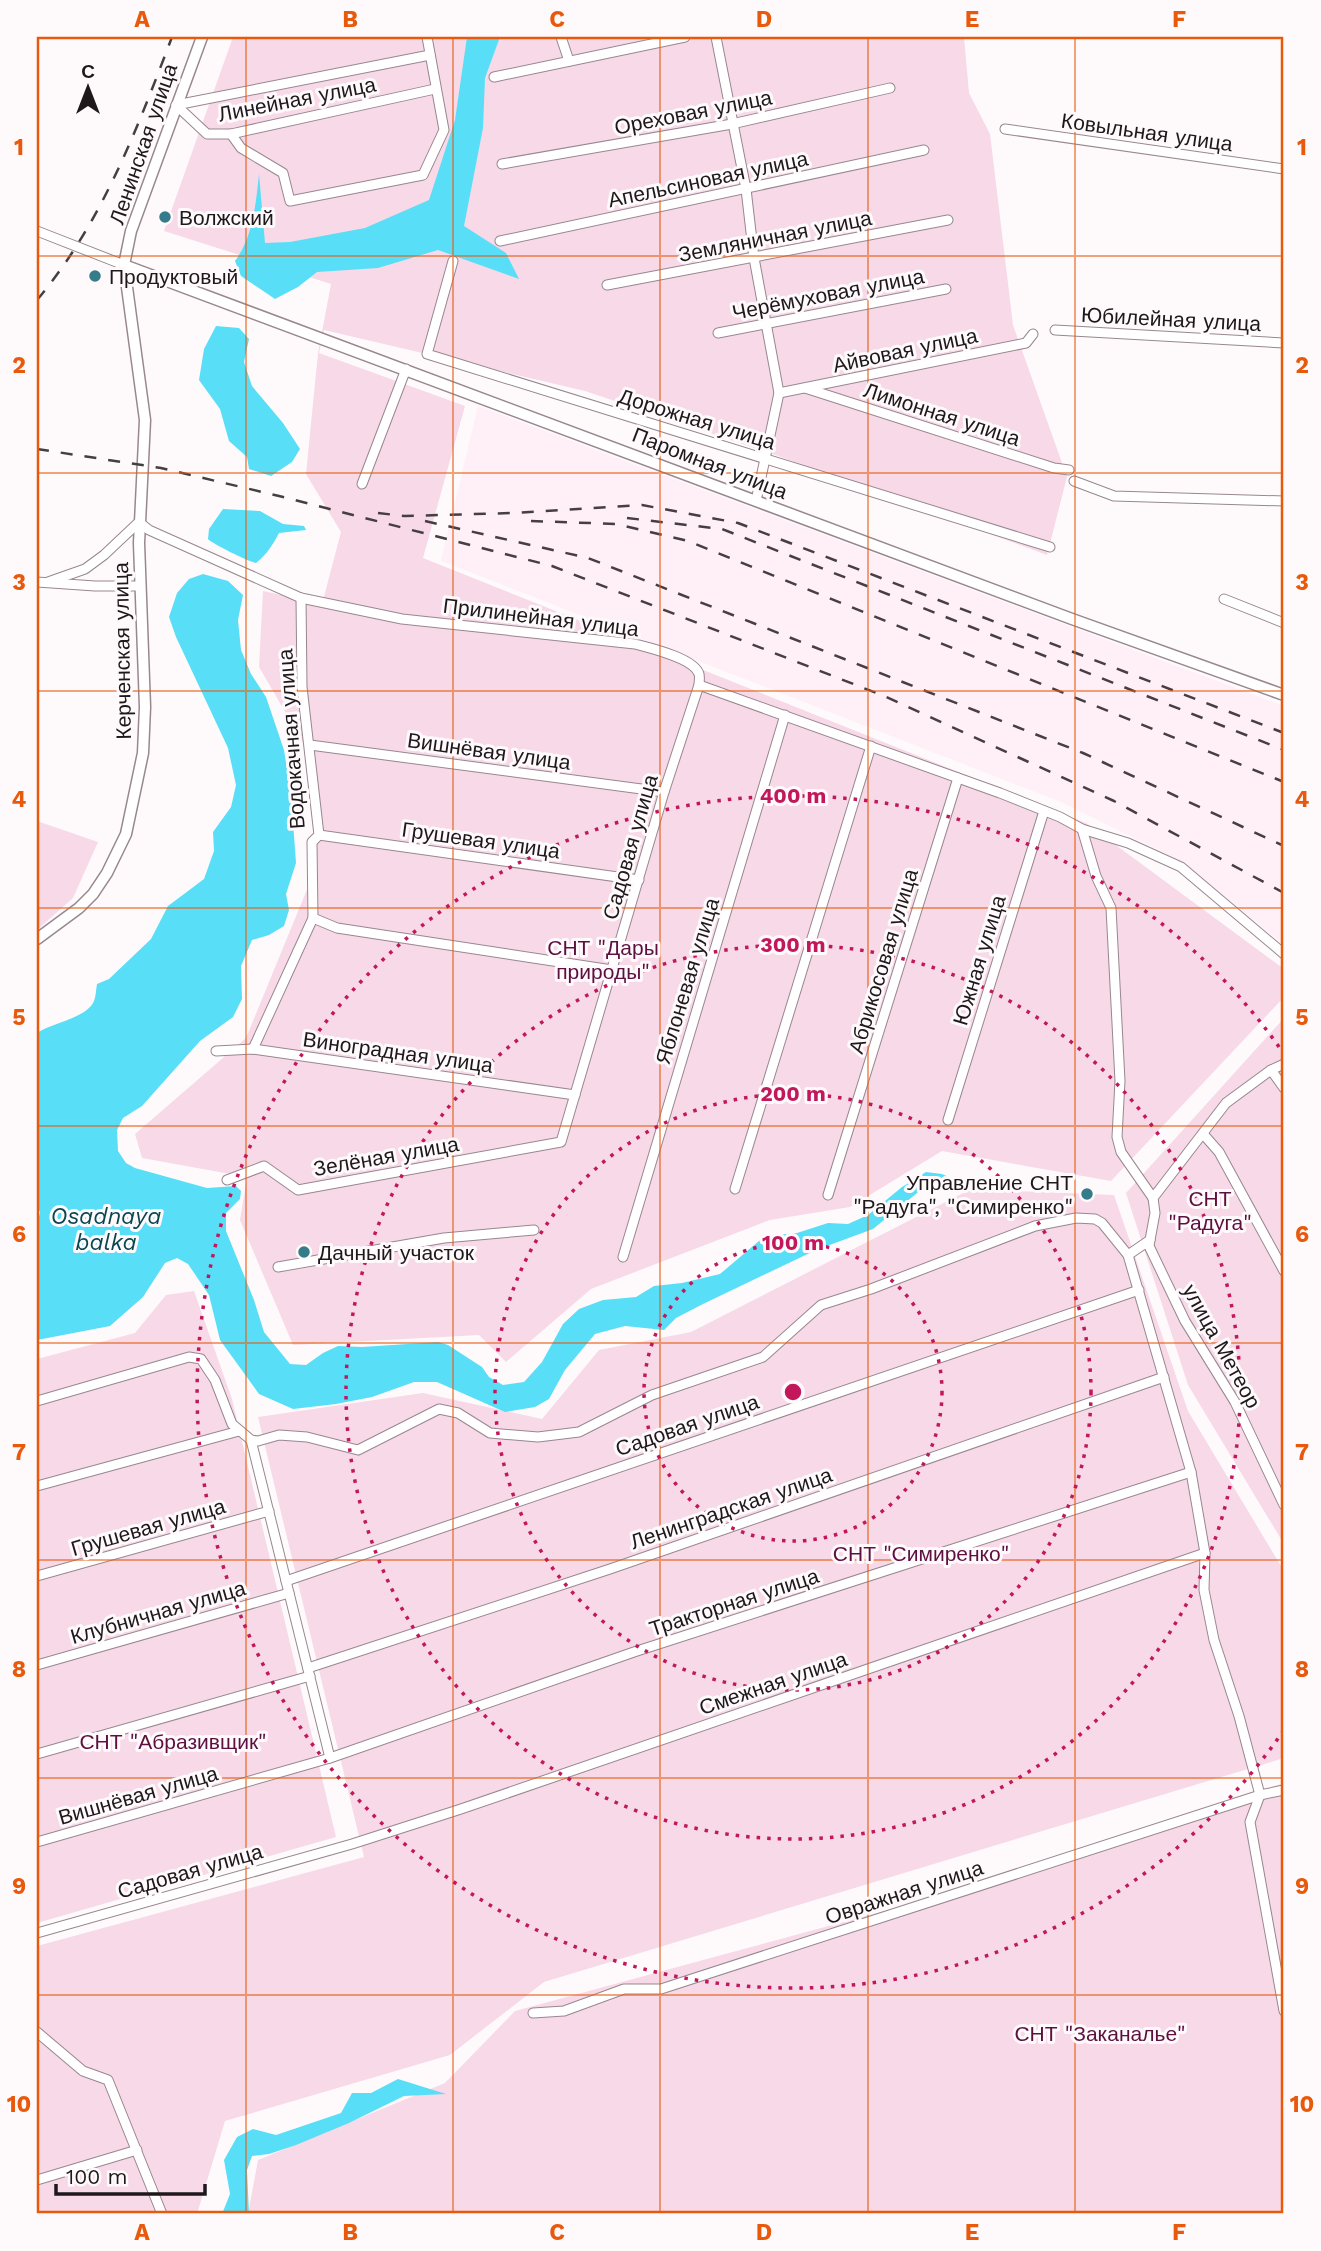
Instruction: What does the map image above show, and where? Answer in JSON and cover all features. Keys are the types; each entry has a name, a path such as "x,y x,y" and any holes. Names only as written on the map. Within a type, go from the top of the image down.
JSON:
{"street":[{"name":"Ленинская улица","path":"140,502 145,456 145,420 124,265 131,231 202,37"},
{"path":"230,134 241,148 283,173 290,201 423,175 444,130 427,37"},
{"path":"561,37 569,61"},
{"path":"494,77 685,37"},
{"path":"716,37 746,189 754,258 779,393 756,501"},
{"path":"176,105 430,55"},
{"name":"Ореховая улица","path":"502,164 732,124 890,88"},
{"name":"Линейная улица","path":"176,105 207,134 230,134 435,89"},
{"name":"Ковыльная улица","path":"1005,129 1284,169"},
{"name":"Апельсиновая улица","path":"500,241 923,150"},
{"name":"Земляничная улица","path":"607,285 948,220"},
{"path":"37,231 124,265"},
{"name":"Дорожная улица","path":"453,261 427,354 1050,547"},
{"name":"Паромная улица","path":"124,265 1072,620 1284,695"},
{"name":"Черёмуховая улица","path":"718,333 946,289"},
{"name":"Юбилейная улица","path":"1055,330 1284,343"},
{"name":"Айвовая улица","path":"779,393 1026,343 1032,334"},
{"path":"362,484 406,369"},
{"name":"Лимонная улица","path":"805,388 1054,468 1069,470"},
{"path":"1074,481 1114,496 1284,501"},
{"name":"Керченская улица","path":"37,939 79,908 93,894 122,847 134,801 143,753 145,708 139,586 140,502"},
{"path":"48,582 85,569 139,522"},
{"name":"Прилинейная улица","path":"139,522 149,530 301,598 402,619 635,644 694,666 699,674 699,685"},
{"path":"37,582 139,586"},
{"name":"Водокачная улица","path":"253,1049 313,918 312,842 319,835 302,687 301,598"},
{"path":"1224,599 1284,623"},
{"path":"699,685 958,778 1044,811 1082,829 1128,843 1181,867 1284,954"},
{"name":"Садовая улица","path":"561,1142 664,792 699,685"},
{"name":"Яблоневая улица","path":"623,1257 785,715"},
{"name":"Вишнёвая улица","path":"310,745 664,792"},
{"path":"735,1189 871,746"},
{"name":"Абрикосовая улица","path":"828,1195 958,778"},
{"name":"Южная улица","path":"948,1120 1044,811"},
{"path":"1082,829 1096,876 1111,908 1120,1081 1117,1137 1121,1152 1153,1198 1155,1213 1150,1240 1128,1255"},
{"name":"Грушевая улица","path":"319,835 639,880"},
{"path":"313,918 337,928 612,970"},
{"name":"Виноградная улица","path":"216,1051 253,1049 575,1095"},
{"path":"1153,1198 1226,1103 1271,1070 1284,1064"},
{"path":"1271,1070 1284,1088"},
{"path":"1203,1135 1219,1152 1284,1270"},
{"name":"Зелёная улица","path":"227,1180 264,1166 298,1190 561,1142"},
{"path":"37,1401 190,1357 201,1359 215,1380 232,1424 251,1440 279,1436 307,1437 358,1450 439,1409 458,1413 490,1433 538,1437 579,1432 652,1395 763,1357 821,1304 871,1289 1035,1226 1076,1218 1095,1219 1102,1223 1128,1255 1191,1472 1205,1553 1204,1590 1214,1640 1239,1716 1259,1795 1250,1822 1284,2011"},
{"path":"278,1267 444,1238 534,1230"},
{"name":"улица Метеор","path":"1150,1240 1149,1247 1185,1321 1235,1402 1284,1505"},
{"name":"Садовая улица","path":"286,1581 1139,1290"},
{"name":"Ленинградская улица","path":"309,1672 1164,1377"},
{"path":"37,1486 239,1431"},
{"path":"251,1440 330,1758"},
{"name":"Тракторная улица","path":"330,1758 634,1652 1191,1472"},
{"name":"Грушевая улица","path":"37,1576 269,1511"},
{"name":"Смежная улица","path":"352,1844 1205,1553"},
{"name":"Клубничная улица","path":"37,1665 289,1593"},
{"path":"37,1754 309,1672"},
{"name":"Вишнёвая улица","path":"37,1842 330,1758"},
{"name":"Овражная улица","path":"533,2013 564,2011 624,1989 661,1989 1259,1795 1284,1790"},
{"name":"Садовая улица","path":"37,1933 352,1844"},
{"path":"37,2032 83,2071 108,2080 162,2214"},
{"path":"37,2180 137,2150"}],"shaded area":[{"path":"478,406 1284,706 1284,945 1183,862 1061,802 441,561"}],"green space":[{"name":"СНТ \"Дары природы\"","path":"233,37 964,37 969,93 990,134 1013,325 1067,477 1047,555 781,457 585,391 324,330 319,353 465,406 423,558 1086,823 1284,969 1284,997 1111,1181 942,1151 850,1207 770,1220 591,1289 506,1362 479,1335 293,1345 240,1220 247,1177 142,1158 135,1134 246,1038 308,887 315,834 305,746 259,667 263,591 322,604 341,532 306,474 318,353 331,284 164,231"},
{"path":"37,821 98,842 73,898 37,930"},
{"name":"СНТ \"Радуга\"","path":"1284,1018 1284,1544 1188,1385 1126,1193"},
{"name":"СНТ \"Симиренко\"","path":"971,1189 1114,1195 1188,1411 1284,1571 1284,1758 544,1982 450,2055 225,2121 197,2214 37,2214 37,1946 364,1857 258,1417 423,1393 542,1419 599,1350 691,1332"},
{"name":"СНТ \"Абразивщик\"","path":"194,1291 232,1399 336,1837 37,1923 37,1359 135,1333 166,1295"},
{"name":"СНТ \"Заканалье\"","path":"1284,1783 1284,2214 248,2214 258,2160 445,2083 515,2011 910,1904"}],"water":[{"path":"467,37 500,37 485,78 483,128 464,226 506,253 519,279 438,250 378,268 317,272 298,287 275,299 241,276 235,261 250,231 259,174 265,243 290,242 365,228 429,200 455,120"},
{"path":"216,326 239,328 249,339 244,362 252,386 283,423 300,449 292,462 271,476 249,469 247,457 229,441 220,409 199,380 204,349"},
{"path":"223,509 260,511 283,524 304,526 306,530 279,533 269,550 256,563 208,539 209,529"},
{"name":"Osadnaya balka","path":"203,574 228,581 243,595 238,620 241,650 251,674 266,697 284,750 291,794 296,863 286,894 289,910 284,926 269,935 252,940 241,966 242,999 233,1017 200,1041 142,1106 123,1118 117,1130 118,1151 126,1163 135,1168 207,1188 236,1186 241,1191 240,1199 226,1213 226,1231 264,1332 290,1364 306,1365 338,1346 438,1342 448,1345 482,1367 489,1377 503,1385 524,1382 542,1362 563,1324 579,1309 603,1300 636,1297 654,1286 720,1274 765,1236 797,1233 828,1223 848,1224 868,1215 902,1187 926,1172 942,1174 960,1182 943,1188 922,1189 873,1229 816,1250 703,1304 676,1318 664,1330 625,1326 595,1334 565,1370 549,1399 535,1407 505,1412 437,1382 414,1382 372,1397 293,1409 259,1394 220,1340 209,1295 188,1264 177,1258 165,1263 143,1297 110,1326 37,1340 37,1226 40,1212 37,1206 37,1033 77,1016 90,1007 95,999 97,984 109,979 151,939 168,906 204,879 214,851 213,832 231,807 236,785 228,748 169,617 177,593 189,579"},
{"path":"398,2079 446,2094 404,2096 296,2145 269,2154 252,2156 247,2170 249,2214 222,2214 230,2194 224,2160 237,2137 253,2129 276,2135 341,2113 352,2093 371,2093"}],"railway":[{"path":"37,300 81,239 116,174 172,37"},
{"path":"37,449 161,468 552,566 884,696 1114,801 1284,893"},
{"path":"378,513 404,516 513,513 642,505 738,523 1284,733"},
{"path":"627,518 722,529 1284,750"},
{"path":"425,521 588,558 1083,753 1284,846"},
{"path":"531,521 616,524 688,541 1284,782"}],"place":[{"name":"Волжский","path":"165,217"},
{"name":"Продуктовый","path":"95,276"},
{"name":"Управление СНТ \"Радуга\", \"Симиренко\"","path":"1087,1194"},
{"name":"Дачный участок","path":"304,1252"}]}
